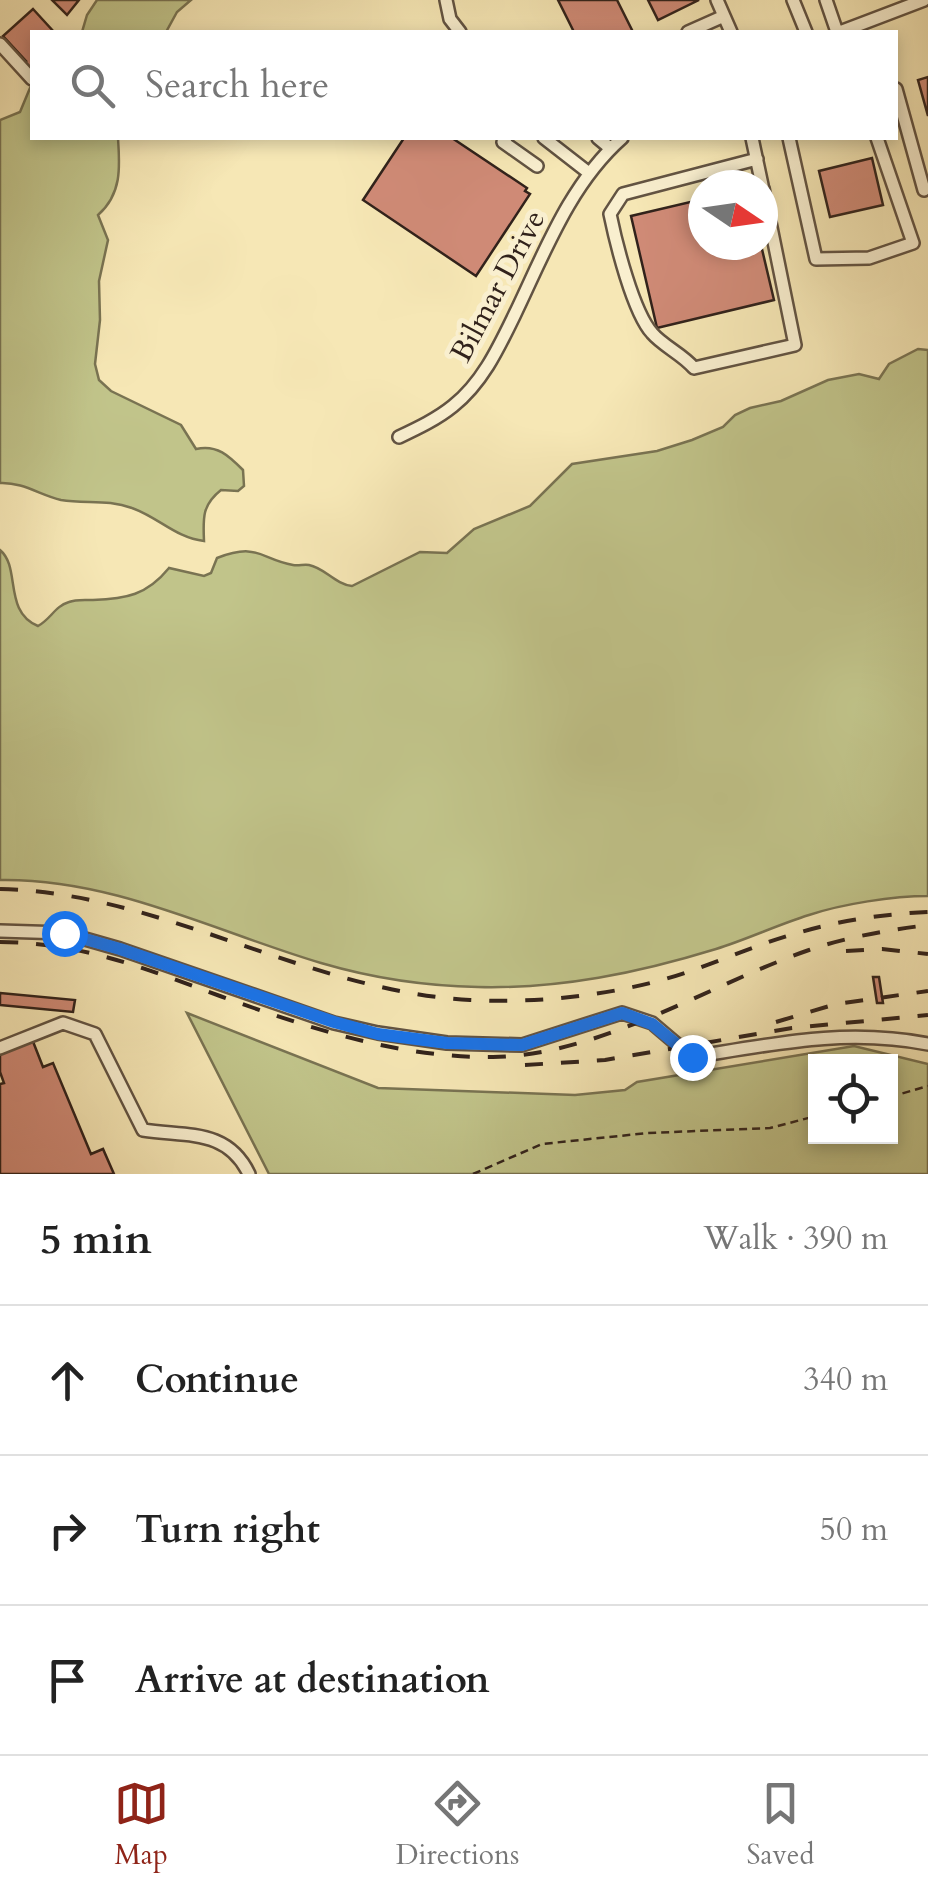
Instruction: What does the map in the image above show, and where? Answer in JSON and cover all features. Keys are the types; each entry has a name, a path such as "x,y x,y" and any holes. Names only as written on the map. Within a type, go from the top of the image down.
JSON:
{"street":[{"path":"446,0 450,18 459,30"},
{"path":"717,0 730,30"},
{"path":"793,0 805,30"},
{"path":"826,0 837,30"},
{"path":"868,28 924,0"},
{"path":"692,30 724,16"},
{"path":"0,44 30,77"},
{"path":"898,96 924,190"},
{"path":"504,140 538,166"},
{"path":"547,140 589,173"},
{"path":"600,140 610,148"},
{"name":"Bilmar Drive","path":"399,437 424,426 454,405 478,381 502,341 562,216 589,173 620,140"},
{"path":"752,140 759,170"},
{"path":"789,140 816,259 869,258 913,243 878,140"},
{"path":"715,170 756,159"},
{"path":"688,177 624,194 610,214 627,275 652,333 681,353 694,368 795,345 778,260"},
{"path":"0,931 64,933 334,1022 378,1034 447,1043 522,1045 622,1013 652,1024 692,1057 824,1036 885,1036 928,1044"},
{"path":"0,1048 63,1024 96,1034 143,1130 178,1136 199,1134 222,1143 249,1174"}],"path":[{"path":"898,1094 928,1086"},
{"path":"473,1174 542,1144 648,1132 770,1128 808,1118"}],"green space":[{"path":"97,0 191,0 177,12 167,30 83,30"},
{"path":"30,88 30,140 118,140 115,189 98,215 108,240 99,281 95,364 99,380 111,391 181,425 196,449 216,450 243,470 244,486 238,491 221,490 207,507 204,541 185,536 123,505 61,500 0,483 0,120 20,112"},
{"path":"918,349 928,350 928,896 884,899 822,911 716,949 628,972 539,985 478,987 360,973 124,897 42,882 0,880 0,550 10,567 20,611 38,626 69,602 135,594 169,568 204,576 211,573 217,558 231,553 258,553 293,565 315,567 352,586 420,552 447,553 474,529 530,506 572,464 657,451 692,440 723,427 750,408 781,401 828,380 859,374 879,379 889,364"},
{"path":"187,1013 378,1088 575,1095 625,1090 637,1082 854,1046 887,1054 808,1054 808,1144 898,1144 898,1057 928,1064 928,1174 269,1174"}],"building":[{"path":"52,0 79,0 67,15"},
{"path":"558,0 617,0 632,30 573,30"},
{"path":"648,0 699,0 658,20"},
{"path":"33,9 52,30 30,30 30,72 23,63 26,61 3,36"},
{"path":"928,77 928,116 918,80"},
{"path":"403,140 455,140 527,188 525,191 530,194 476,276 363,200"},
{"path":"872,158 883,205 830,217 819,171"},
{"path":"688,203 688,260 765,260 774,300 657,328 631,216"},
{"path":"873,977 879,977 883,1003 877,1003"},
{"path":"0,993 75,1000 73,1012 0,1005"},
{"path":"32,1039 43,1067 53,1063 91,1154 103,1149 114,1174 0,1174 0,1084 4,1083 0,1053"}],"railway":[{"path":"0,889 61,895 120,907 292,962 409,993 494,1001 565,998 635,987 816,928 864,918 928,912"},
{"path":"0,942 59,947 113,959 287,1019 388,1047 493,1057 574,1044 654,1016 809,950 868,934 928,925"},
{"path":"846,951 882,949 928,954"},
{"path":"776,1022 836,1004 928,991"},
{"path":"525,1065 605,1060 792,1028 928,1015"}],"route":[{"path":"64,933 378,1034 447,1043 522,1045 622,1013 652,1024 692,1057"}]}
